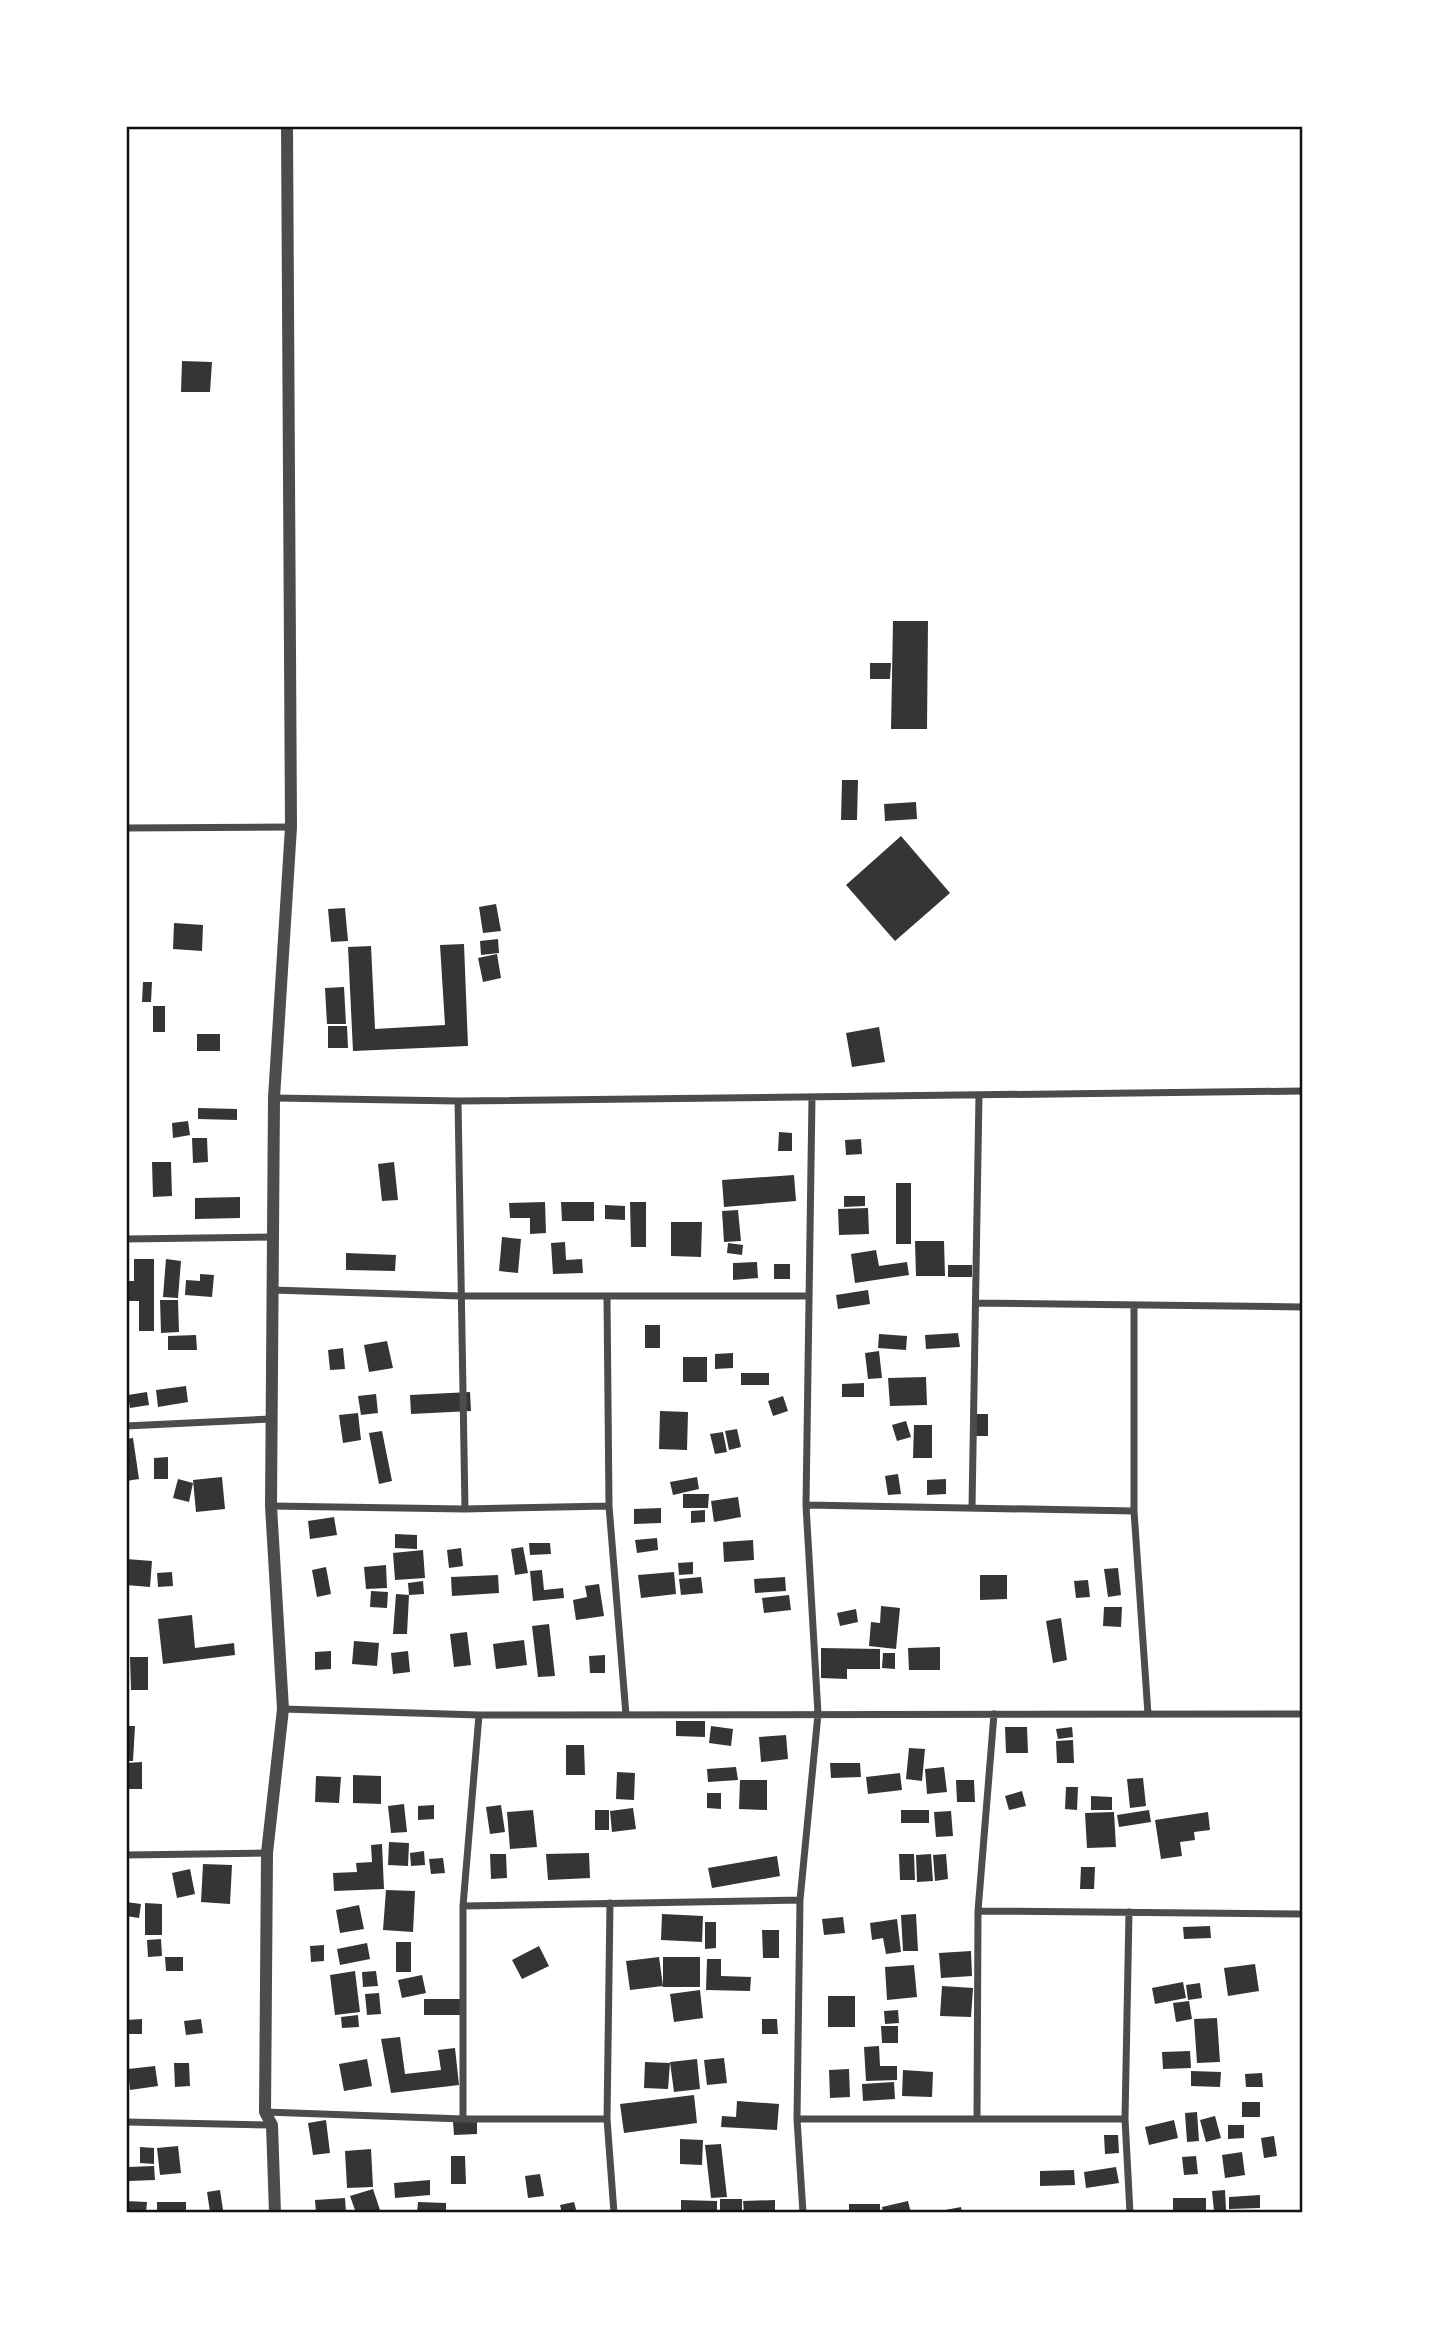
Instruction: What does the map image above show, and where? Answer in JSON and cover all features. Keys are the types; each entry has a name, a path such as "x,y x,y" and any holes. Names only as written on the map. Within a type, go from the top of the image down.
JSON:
{"street":[{"path":"275,2213 272,2125 265,2112 267,1853 284,1709 271,1506 271,1419 274,1098 291,827 287,126"},
{"path":"126,828 291,827"},
{"path":"274,1098 458,1101 1303,1091"},
{"path":"972,1508 979,1096"},
{"path":"803,2213 797,2119 800,1900 818,1714 806,1505 812,1097"},
{"path":"458,1101 465,1508"},
{"path":"126,1239 273,1237"},
{"path":"272,1290 461,1296 809,1296"},
{"path":"607,1297 609,1506 626,1714"},
{"path":"976,1303 1303,1307"},
{"path":"1134,1305 1133,1511 1148,1714"},
{"path":"126,1426 271,1419"},
{"path":"806,1505 1133,1511"},
{"path":"271,1506 609,1506"},
{"path":"284,1709 479,1715 1303,1714"},
{"path":"977,2119 978,1911 994,1714"},
{"path":"463,2119 463,1906 479,1715"},
{"path":"126,1855 267,1853"},
{"path":"463,1906 800,1900"},
{"path":"610,1903 607,2119 614,2213"},
{"path":"978,1911 1303,1913"},
{"path":"1129,1912 1125,2119 1130,2213"},
{"path":"265,2112 463,2119 607,2119"},
{"path":"797,2119 1125,2119"},
{"path":"126,2122 272,2125"}],"building":[{"path":"182,361 212,362 210,392 181,392"},
{"path":"893,621 928,621 927,729 891,729"},
{"path":"870,663 891,663 890,679 870,679"},
{"path":"842,780 858,780 857,820 841,820"},
{"path":"916,802 917,819 885,821 884,804"},
{"path":"901,836 950,893 895,941 846,885"},
{"path":"496,904 501,931 483,933 479,907"},
{"path":"345,908 348,941 331,942 328,909"},
{"path":"174,923 203,925 202,951 173,949"},
{"path":"498,939 499,953 481,955 480,941"},
{"path":"464,944 468,1046 353,1051 348,947 371,946 375,1029 445,1025 440,945"},
{"path":"497,954 501,978 483,982 478,958"},
{"path":"143,982 152,982 151,1002 142,1002"},
{"path":"344,987 346,1024 327,1024 325,988"},
{"path":"153,1006 165,1006 165,1032 153,1032"},
{"path":"328,1026 347,1026 348,1048 328,1048"},
{"path":"879,1027 885,1062 852,1067 846,1033"},
{"path":"197,1034 220,1034 220,1051 197,1051"},
{"path":"198,1108 237,1109 237,1120 198,1119"},
{"path":"188,1121 190,1135 173,1138 172,1123"},
{"path":"779,1132 792,1133 792,1151 778,1151"},
{"path":"192,1138 207,1138 208,1162 193,1163"},
{"path":"861,1139 862,1154 846,1155 845,1140"},
{"path":"152,1162 171,1162 172,1196 153,1197"},
{"path":"394,1162 398,1200 382,1201 378,1164"},
{"path":"794,1175 796,1201 724,1207 722,1180"},
{"path":"896,1183 911,1183 911,1244 896,1244"},
{"path":"844,1196 865,1196 865,1206 844,1207"},
{"path":"240,1197 240,1218 195,1219 195,1198"},
{"path":"545,1202 546,1233 530,1234 530,1218 510,1218 509,1203"},
{"path":"561,1202 594,1202 594,1221 562,1221"},
{"path":"630,1202 646,1202 646,1247 631,1247"},
{"path":"605,1205 625,1206 625,1220 605,1219"},
{"path":"868,1208 869,1234 839,1235 838,1209"},
{"path":"738,1210 741,1241 724,1242 722,1211"},
{"path":"671,1222 702,1222 701,1257 671,1256"},
{"path":"502,1237 521,1239 518,1273 499,1271"},
{"path":"915,1241 944,1241 945,1276 916,1276"},
{"path":"565,1242 566,1260 582,1259 583,1273 553,1274 551,1243"},
{"path":"728,1243 743,1245 742,1255 727,1253"},
{"path":"876,1250 879,1266 907,1262 909,1275 855,1283 851,1254"},
{"path":"346,1253 396,1255 395,1271 346,1270"},
{"path":"134,1259 154,1259 154,1331 139,1331 139,1301 128,1301 128,1281 134,1281"},
{"path":"166,1259 181,1261 178,1298 163,1297"},
{"path":"757,1262 758,1278 733,1280 733,1263"},
{"path":"774,1264 790,1264 790,1279 774,1279"},
{"path":"948,1265 972,1265 972,1277 948,1277"},
{"path":"200,1274 214,1275 212,1297 185,1295 186,1280 200,1281"},
{"path":"868,1290 870,1304 838,1309 836,1295"},
{"path":"160,1300 178,1300 179,1332 161,1333"},
{"path":"645,1325 660,1325 660,1348 645,1348"},
{"path":"958,1333 960,1347 926,1349 925,1335"},
{"path":"879,1334 907,1336 906,1350 878,1348"},
{"path":"196,1335 197,1350 168,1350 168,1336"},
{"path":"387,1341 393,1368 369,1372 364,1345"},
{"path":"343,1348 345,1369 330,1370 328,1350"},
{"path":"879,1351 882,1378 868,1379 865,1353"},
{"path":"733,1353 733,1368 715,1369 715,1354"},
{"path":"683,1357 707,1357 707,1382 683,1382"},
{"path":"741,1373 769,1373 769,1385 741,1385"},
{"path":"926,1377 927,1405 890,1406 888,1378"},
{"path":"864,1383 864,1397 842,1397 842,1384"},
{"path":"186,1386 188,1402 158,1407 156,1390"},
{"path":"147,1392 149,1405 130,1408 128,1395"},
{"path":"470,1392 471,1411 411,1414 410,1395"},
{"path":"376,1394 378,1413 361,1415 358,1396"},
{"path":"783,1396 788,1411 773,1416 768,1401"},
{"path":"660,1411 688,1412 687,1450 659,1449"},
{"path":"358,1413 361,1440 343,1443 339,1415"},
{"path":"976,1414 988,1414 988,1436 976,1436"},
{"path":"906,1421 911,1437 897,1441 892,1425"},
{"path":"914,1425 932,1425 932,1458 913,1458"},
{"path":"737,1429 741,1447 729,1450 725,1431"},
{"path":"382,1431 392,1481 379,1484 369,1433"},
{"path":"723,1432 727,1452 715,1454 710,1434"},
{"path":"133,1438 139,1479 126,1481 126,1439"},
{"path":"168,1457 168,1479 154,1479 154,1458"},
{"path":"898,1474 901,1494 888,1495 885,1476"},
{"path":"222,1477 225,1509 196,1512 193,1480"},
{"path":"697,1477 699,1489 673,1495 670,1482"},
{"path":"178,1479 193,1483 189,1502 173,1498"},
{"path":"946,1479 946,1494 927,1495 927,1480"},
{"path":"683,1494 709,1494 708,1508 683,1508"},
{"path":"738,1497 741,1517 714,1522 711,1501"},
{"path":"661,1508 661,1523 634,1524 634,1509"},
{"path":"705,1510 705,1522 691,1523 691,1511"},
{"path":"334,1517 337,1535 310,1539 308,1521"},
{"path":"395,1534 417,1535 417,1549 395,1548"},
{"path":"657,1538 658,1550 637,1553 635,1540"},
{"path":"753,1540 754,1560 724,1562 723,1542"},
{"path":"529,1543 550,1543 551,1554 530,1555"},
{"path":"523,1547 528,1573 515,1575 511,1549"},
{"path":"461,1548 463,1566 449,1568 447,1550"},
{"path":"423,1550 425,1578 395,1580 393,1553"},
{"path":"126,1559 152,1561 150,1587 126,1585"},
{"path":"693,1562 693,1574 679,1575 678,1563"},
{"path":"386,1565 387,1588 366,1589 364,1567"},
{"path":"326,1567 331,1594 317,1597 312,1570"},
{"path":"1118,1568 1121,1595 1108,1597 1104,1569"},
{"path":"542,1570 544,1590 563,1588 564,1598 533,1601 530,1571"},
{"path":"172,1572 173,1586 158,1587 157,1573"},
{"path":"674,1572 676,1594 641,1598 638,1575"},
{"path":"498,1575 499,1593 452,1596 451,1577"},
{"path":"980,1575 1007,1575 1007,1599 980,1600"},
{"path":"701,1577 703,1593 681,1595 679,1579"},
{"path":"785,1577 786,1591 755,1593 754,1579"},
{"path":"1088,1580 1090,1597 1076,1598 1074,1581"},
{"path":"423,1581 424,1594 409,1595 408,1583"},
{"path":"599,1584 604,1616 576,1620 573,1600 587,1597 585,1586"},
{"path":"371,1591 388,1592 387,1608 370,1607"},
{"path":"396,1594 409,1595 407,1634 393,1634"},
{"path":"789,1595 791,1610 764,1613 762,1598"},
{"path":"881,1606 900,1608 896,1649 869,1646 871,1622 880,1623"},
{"path":"1104,1607 1122,1607 1121,1627 1103,1626"},
{"path":"856,1609 858,1622 840,1626 837,1613"},
{"path":"192,1615 195,1648 234,1643 235,1655 163,1664 158,1619"},
{"path":"1061,1618 1067,1660 1053,1663 1046,1621"},
{"path":"549,1624 555,1676 538,1677 532,1626"},
{"path":"467,1632 471,1665 454,1667 450,1634"},
{"path":"524,1640 527,1665 496,1669 493,1644"},
{"path":"354,1641 379,1643 377,1666 352,1664"},
{"path":"940,1647 940,1670 909,1670 908,1648"},
{"path":"821,1648 880,1649 880,1669 847,1669 847,1679 821,1678"},
{"path":"331,1651 331,1669 315,1670 315,1652"},
{"path":"408,1651 410,1672 393,1674 391,1653"},
{"path":"883,1653 895,1653 895,1669 882,1668"},
{"path":"605,1655 605,1673 590,1673 589,1656"},
{"path":"130,1657 148,1657 148,1690 131,1690"},
{"path":"676,1721 705,1721 705,1737 676,1736"},
{"path":"126,1726 135,1726 133,1761 126,1761"},
{"path":"711,1726 733,1729 731,1746 709,1743"},
{"path":"1005,1727 1027,1727 1028,1753 1006,1753"},
{"path":"1072,1727 1073,1737 1058,1739 1056,1729"},
{"path":"786,1735 788,1759 761,1762 759,1737"},
{"path":"1073,1740 1074,1763 1057,1763 1056,1741"},
{"path":"566,1745 584,1745 585,1775 566,1775"},
{"path":"909,1748 925,1749 922,1781 906,1779"},
{"path":"142,1762 142,1789 126,1789 126,1763"},
{"path":"830,1763 860,1763 861,1777 831,1778"},
{"path":"736,1767 738,1780 708,1782 707,1769"},
{"path":"944,1767 947,1792 927,1794 925,1769"},
{"path":"617,1772 635,1773 634,1800 616,1799"},
{"path":"900,1773 902,1790 868,1794 866,1777"},
{"path":"353,1775 381,1776 381,1804 353,1803"},
{"path":"316,1776 341,1777 339,1803 315,1802"},
{"path":"1143,1778 1146,1806 1130,1808 1127,1779"},
{"path":"740,1780 767,1780 767,1810 739,1809"},
{"path":"956,1780 974,1780 975,1802 957,1802"},
{"path":"1066,1787 1078,1787 1077,1810 1065,1809"},
{"path":"1022,1791 1026,1806 1009,1810 1005,1796"},
{"path":"707,1793 721,1793 721,1809 707,1808"},
{"path":"1091,1796 1112,1797 1112,1810 1091,1810"},
{"path":"404,1804 407,1832 391,1833 388,1806"},
{"path":"434,1805 434,1819 418,1820 418,1806"},
{"path":"501,1805 505,1832 490,1834 486,1807"},
{"path":"633,1808 636,1829 612,1832 610,1811"},
{"path":"533,1810 537,1847 510,1849 507,1812"},
{"path":"595,1810 609,1810 609,1830 595,1830"},
{"path":"901,1810 929,1810 929,1823 901,1823"},
{"path":"1149,1810 1151,1822 1119,1827 1117,1815"},
{"path":"951,1811 953,1836 936,1837 934,1812"},
{"path":"1114,1812 1116,1847 1087,1848 1085,1813"},
{"path":"1208,1812 1210,1830 1194,1832 1195,1840 1180,1842 1182,1856 1161,1859 1155,1820"},
{"path":"389,1842 409,1843 408,1866 388,1865"},
{"path":"382,1844 384,1889 334,1891 333,1873 357,1872 356,1863 372,1862 371,1845"},
{"path":"424,1851 425,1865 411,1866 410,1853"},
{"path":"589,1853 590,1878 548,1880 546,1854"},
{"path":"490,1854 506,1854 507,1878 491,1879"},
{"path":"899,1854 914,1854 915,1880 900,1880"},
{"path":"931,1854 933,1881 917,1882 916,1855"},
{"path":"946,1854 948,1879 935,1881 933,1855"},
{"path":"777,1856 780,1876 712,1888 708,1868"},
{"path":"443,1858 445,1873 431,1874 429,1859"},
{"path":"203,1864 232,1865 230,1904 201,1902"},
{"path":"1081,1867 1095,1867 1094,1889 1080,1889"},
{"path":"190,1869 195,1894 177,1898 172,1873"},
{"path":"386,1890 415,1891 413,1932 383,1930"},
{"path":"126,1902 141,1904 139,1918 126,1916"},
{"path":"145,1903 162,1904 162,1935 145,1935"},
{"path":"359,1905 364,1929 340,1933 336,1910"},
{"path":"662,1914 703,1916 702,1942 661,1940"},
{"path":"916,1914 918,1951 903,1951 901,1915"},
{"path":"843,1917 845,1933 824,1935 822,1919"},
{"path":"897,1919 901,1952 886,1954 883,1938 872,1940 870,1923"},
{"path":"705,1922 716,1922 716,1948 705,1949"},
{"path":"1210,1926 1211,1938 1184,1939 1183,1927"},
{"path":"762,1930 779,1930 779,1958 763,1958"},
{"path":"161,1939 162,1956 148,1957 147,1940"},
{"path":"396,1942 411,1942 411,1972 396,1972"},
{"path":"367,1943 370,1959 340,1965 337,1949"},
{"path":"324,1945 324,1961 311,1962 310,1946"},
{"path":"539,1946 549,1966 522,1979 512,1960"},
{"path":"971,1951 972,1976 941,1978 939,1953"},
{"path":"165,1957 183,1957 183,1971 166,1971"},
{"path":"659,1957 663,1986 630,1990 626,1961"},
{"path":"663,1957 700,1957 700,1987 663,1987"},
{"path":"707,1959 721,1959 721,1976 751,1977 750,1991 706,1990"},
{"path":"1255,1964 1259,1991 1228,1996 1224,1968"},
{"path":"914,1965 917,1997 887,2000 885,1967"},
{"path":"355,1971 360,2012 335,2015 330,1975"},
{"path":"376,1971 378,1986 363,1987 362,1972"},
{"path":"422,1975 426,1993 402,1998 398,1980"},
{"path":"1183,1982 1186,1998 1155,2004 1152,1988"},
{"path":"1200,1983 1202,1998 1188,2000 1186,1985"},
{"path":"942,1986 973,1988 971,2017 940,2016"},
{"path":"700,1990 703,2018 674,2022 670,1994"},
{"path":"379,1993 381,2014 367,2015 365,1994"},
{"path":"828,1996 855,1996 855,2027 828,2027"},
{"path":"424,1999 463,1999 463,2015 424,2015"},
{"path":"1189,2001 1192,2019 1176,2022 1173,2003"},
{"path":"898,2010 899,2023 885,2024 884,2011"},
{"path":"358,2015 359,2027 342,2028 341,2017"},
{"path":"1217,2018 1220,2062 1197,2063 1194,2019"},
{"path":"142,2019 142,2034 126,2034 126,2020"},
{"path":"201,2019 203,2033 186,2035 184,2021"},
{"path":"762,2019 777,2019 778,2034 762,2034"},
{"path":"881,2026 898,2026 898,2043 882,2043"},
{"path":"400,2037 405,2074 441,2070 438,2050 455,2048 459,2085 391,2093 381,2039"},
{"path":"879,2046 880,2066 897,2066 897,2080 866,2081 864,2047"},
{"path":"1190,2051 1191,2068 1163,2069 1162,2052"},
{"path":"724,2058 727,2083 707,2085 704,2060"},
{"path":"367,2059 372,2086 344,2091 339,2064"},
{"path":"697,2059 700,2089 674,2092 670,2062"},
{"path":"645,2062 670,2063 668,2089 644,2088"},
{"path":"174,2063 189,2063 190,2086 175,2087"},
{"path":"155,2066 158,2086 130,2090 128,2069"},
{"path":"849,2069 850,2097 830,2098 829,2070"},
{"path":"903,2070 933,2072 932,2097 902,2096"},
{"path":"1191,2071 1221,2072 1220,2087 1191,2086"},
{"path":"1262,2073 1263,2087 1246,2087 1245,2074"},
{"path":"894,2082 895,2099 863,2101 862,2084"},
{"path":"694,2095 697,2123 624,2133 620,2104"},
{"path":"737,2101 779,2104 777,2130 721,2127 722,2116 736,2117"},
{"path":"1242,2102 1260,2102 1260,2117 1242,2117"},
{"path":"1197,2112 1199,2141 1187,2142 1185,2113"},
{"path":"1215,2116 1221,2138 1206,2142 1200,2120"},
{"path":"326,2120 330,2153 313,2155 308,2123"},
{"path":"1174,2120 1178,2138 1149,2145 1145,2127"},
{"path":"453,2121 477,2121 477,2134 454,2135"},
{"path":"1228,2125 1244,2125 1244,2138 1228,2139"},
{"path":"1104,2135 1118,2135 1119,2153 1105,2154"},
{"path":"1274,2136 1277,2156 1264,2158 1261,2138"},
{"path":"680,2139 703,2140 702,2165 680,2164"},
{"path":"721,2144 727,2197 711,2198 705,2145"},
{"path":"178,2146 181,2173 160,2175 157,2148"},
{"path":"140,2147 154,2148 154,2164 140,2163"},
{"path":"371,2149 373,2187 347,2188 345,2151"},
{"path":"1242,2152 1245,2175 1225,2178 1222,2155"},
{"path":"451,2156 465,2156 466,2184 451,2184"},
{"path":"1196,2156 1198,2174 1184,2175 1182,2157"},
{"path":"154,2166 155,2180 129,2181 128,2167"},
{"path":"1116,2167 1119,2183 1086,2188 1084,2172"},
{"path":"1074,2170 1075,2185 1040,2186 1040,2171"},
{"path":"540,2174 544,2196 528,2198 525,2176"},
{"path":"430,2180 430,2195 395,2198 394,2183"},
{"path":"373,2189 381,2213 356,2213 350,2196"},
{"path":"220,2190 223,2210 210,2212 207,2192"},
{"path":"1225,2190 1226,2210 1214,2211 1212,2191"},
{"path":"1260,2195 1260,2208 1229,2209 1229,2197"},
{"path":"345,2198 346,2213 316,2213 315,2200"},
{"path":"1173,2198 1206,2198 1206,2213 1173,2213"},
{"path":"720,2199 742,2199 742,2213 720,2213"},
{"path":"681,2200 717,2201 717,2213 681,2213"},
{"path":"775,2200 775,2213 744,2213 743,2201"},
{"path":"126,2201 147,2202 146,2213 126,2213"},
{"path":"908,2201 911,2213 883,2213 882,2207"},
{"path":"157,2202 186,2202 186,2213 157,2213"},
{"path":"418,2202 446,2203 446,2213 417,2213"},
{"path":"574,2202 577,2213 562,2213 560,2205"},
{"path":"849,2204 880,2204 880,2213 849,2213"},
{"path":"961,2207 962,2213 935,2213 935,2212"}]}
